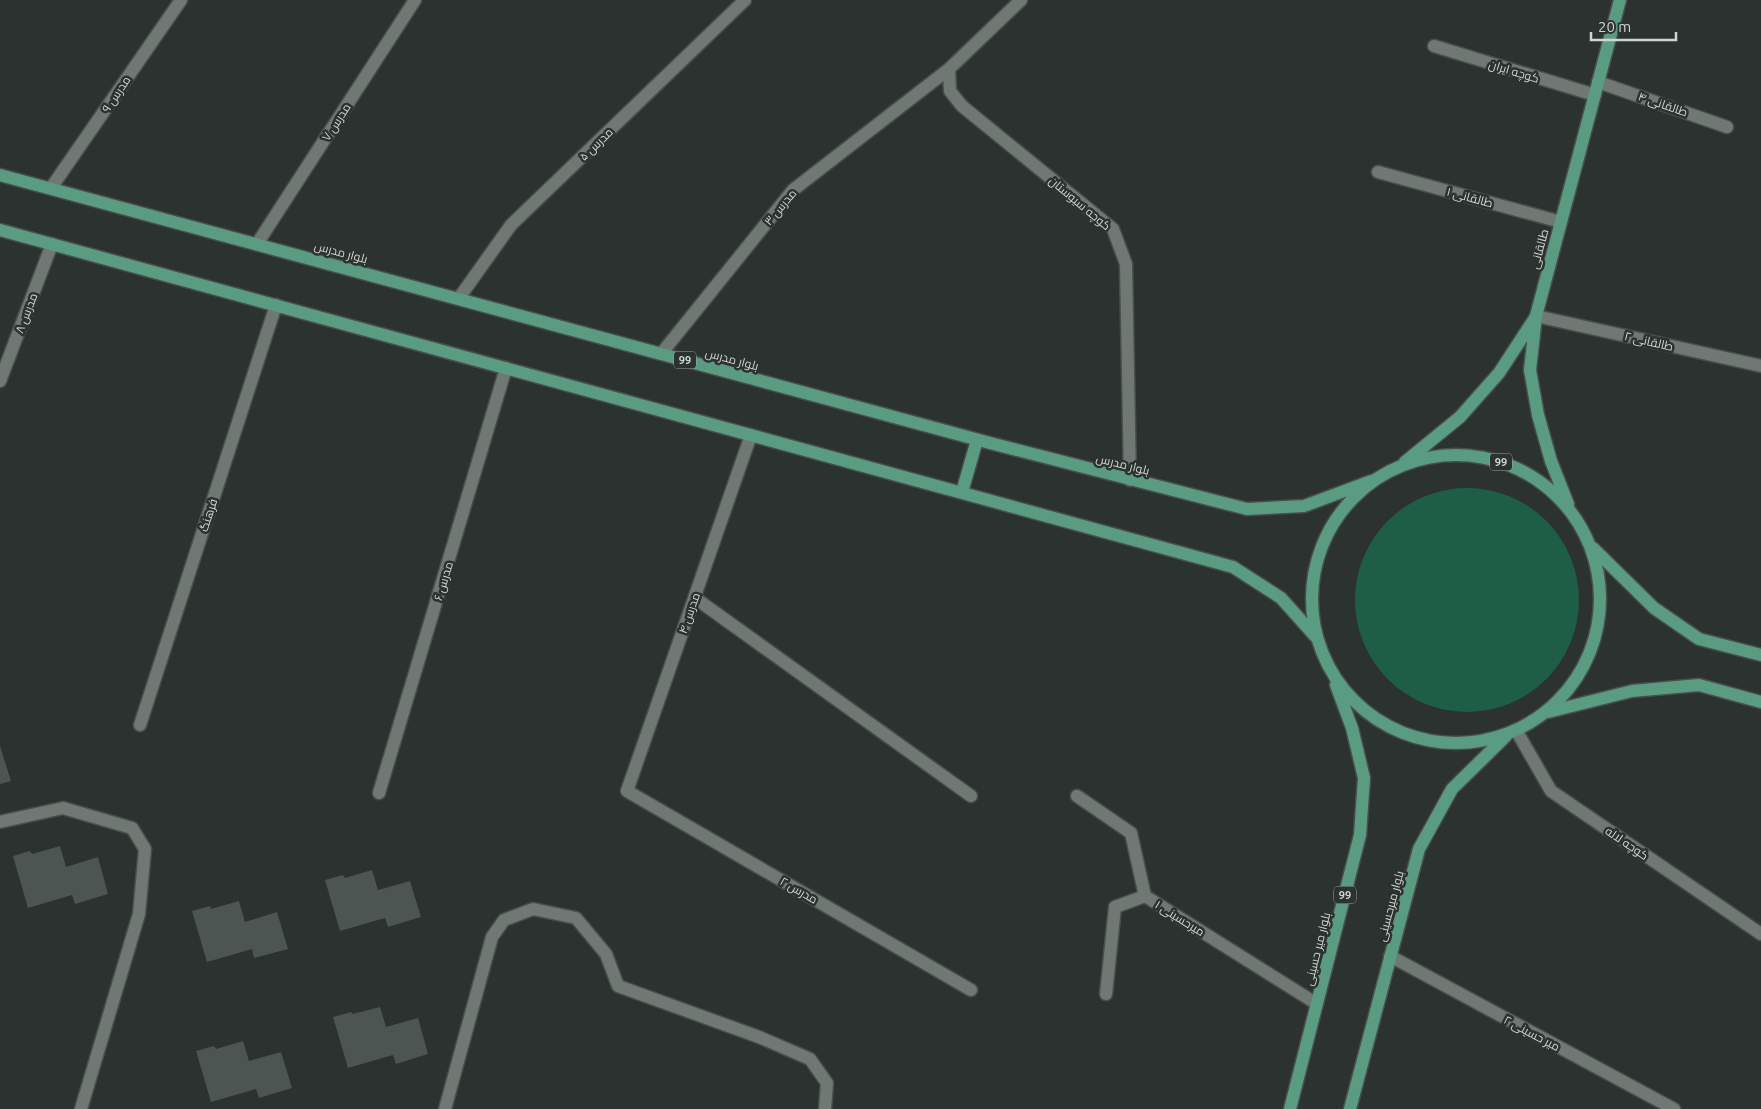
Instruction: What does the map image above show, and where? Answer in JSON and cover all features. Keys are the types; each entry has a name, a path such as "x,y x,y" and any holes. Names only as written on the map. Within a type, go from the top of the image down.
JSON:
{"main road":[{"name":"طالقانی","path":"1568,506 1551,461 1540,424 1530,370 1536,316 1620,0"},
{"name":"بلوار مدرس","path":"0,175 977,440 1247,509 1304,506 1371,481"},
{"name":"99","path":"0,230 1233,567 1281,598 1315,636 1335,680 1368,715 1410,738 1458,744 1511,733 1548,712 1578,678 1597,637 1602,592 1593,548 1568,506 1534,476 1493,458 1448,454 1404,464 1371,481 1340,511 1319,550 1310,593 1315,636"},
{"path":"1404,464 1466,410 1499,373 1536,316"},
{"path":"962,492 977,440"},
{"path":"1593,548 1654,608 1699,638 1761,655"},
{"name":"بلوار میر حسینی","path":"1290,1109 1360,835 1364,778 1352,728 1335,680"},
{"path":"1548,712 1632,690 1699,684 1761,702"},
{"name":"بلوار میرحسینی","path":"1350,1109 1419,849 1452,789 1511,733"}],"street":[{"name":"مدرس ۹","path":"52,188 181,0"},
{"name":"مدرس ۷","path":"257,244 415,0"},
{"name":"مدرس ۵","path":"459,298 511,225 745,0"},
{"path":"949,69 1021,0"},
{"name":"کوچه ایران","path":"1434,46 1595,95"},
{"name":"مدرس ۳","path":"661,354 793,190 949,69"},
{"name":"کوچه سیوستان","path":"949,69 950,91 962,106 1113,229 1126,264 1130,480"},
{"name":"طالقانی ۴","path":"1598,82 1727,127"},
{"name":"طالقانی ۱","path":"1378,172 1561,222"},
{"name":"مدرس ۸","path":"0,382 52,244"},
{"name":"فرهنگ","path":"140,726 276,305"},
{"name":"طالقانی ۲","path":"1536,316 1761,366"},
{"name":"مدرس ۶","path":"379,793 506,368"},
{"name":"مدرس ۴","path":"627,791 751,434"},
{"path":"695,598 971,796"},
{"name":"کوچه لاله","path":"1511,733 1550,791 1761,934"},
{"name":"مدرس ۲","path":"627,791 971,990"},
{"path":"1077,796 1131,833 1145,896"},
{"path":"0,822 63,808 132,828 145,849 139,914 81,1109"},
{"name":"میرحسینی ۱","path":"1106,994 1115,907 1145,896 1317,1004"},
{"path":"445,1109 492,937 504,920 532,909 576,918 606,954 618,986 759,1037 810,1059 826,1083 825,1109"},
{"name":"میر حسینی ۲","path":"1390,956 1674,1109"}],"green space":[{"path":"1467,488 1489,490 1520,501 1546,521 1566,547 1577,578 1579,600 1577,622 1566,653 1546,679 1520,699 1489,710 1467,712 1445,710 1414,699 1388,679 1368,653 1357,622 1355,600 1357,578 1368,547 1388,521 1414,501 1445,490"}],"building":[{"path":"0,746 11,781 0,784"},
{"path":"60,846 66,867 98,857 108,894 75,904 72,895 28,908 13,856 30,851 32,854"},
{"path":"372,870 378,890 410,881 421,917 388,927 385,918 340,931 325,880 343,875 345,878"},
{"path":"239,901 245,922 277,912 288,949 254,958 252,949 207,962 192,911 210,906 211,909"},
{"path":"380,1007 386,1027 418,1018 428,1054 396,1064 393,1055 348,1068 333,1017"},
{"path":"243,1041 249,1061 281,1052 292,1088 259,1098 256,1089 211,1102 196,1051 214,1046 216,1049"}]}
